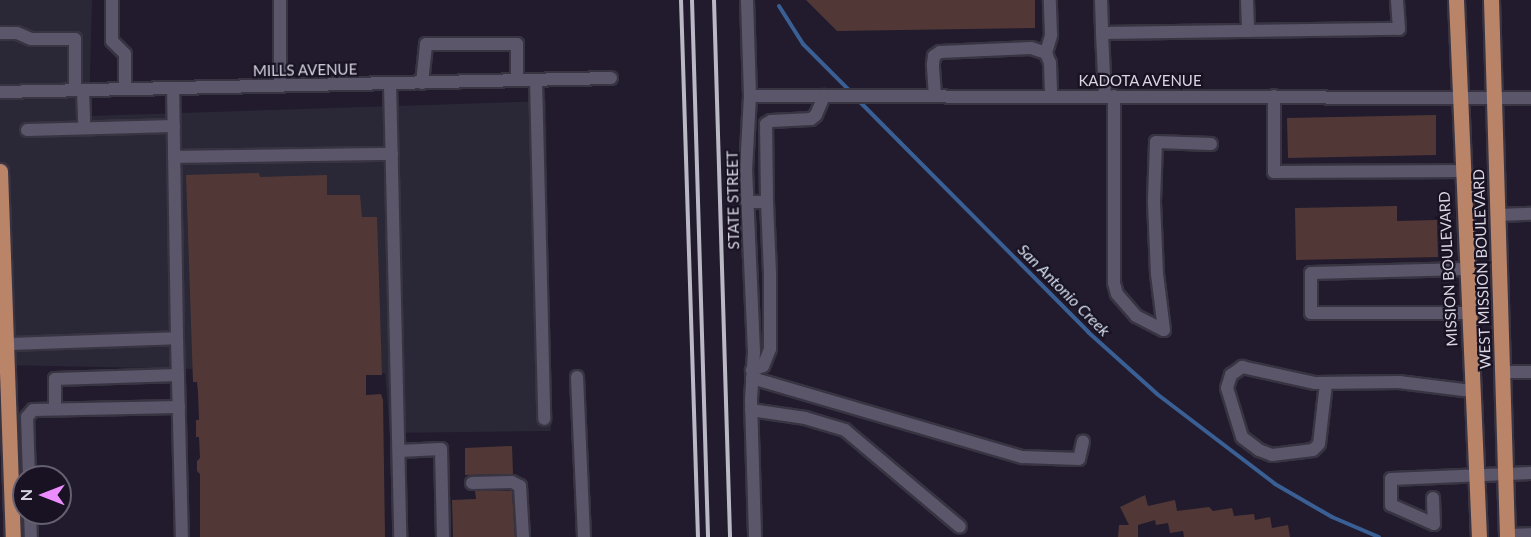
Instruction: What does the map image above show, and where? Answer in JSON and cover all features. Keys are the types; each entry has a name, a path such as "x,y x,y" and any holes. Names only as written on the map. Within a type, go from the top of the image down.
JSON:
{"main road":[{"name":"MISSION BOULEVARD","path":"1456,0 1479,537"},
{"name":"WEST MISSION BOULEVARD","path":"1491,0 1507,536"},
{"path":"0,171 4,344 14,537"}],"street":[{"path":"112,0 112,41 125,54 125,90"},
{"path":"280,0 280,86"},
{"name":"STATE STREET","path":"747,0 750,96 746,169 752,314 751,405 755,537"},
{"path":"1050,0 1051,35 1046,53 1050,63 1051,96"},
{"path":"1101,0 1109,96 1114,283 1117,294 1136,316 1164,330 1157,274 1154,202 1156,142 1211,144"},
{"path":"1247,0 1248,31"},
{"path":"1102,33 1399,29 1397,0"},
{"path":"0,33 17,33 31,39 75,39 84,128"},
{"path":"422,83 426,44 517,44 517,80"},
{"path":"935,96 933,63 934,56 940,52 1031,48 1046,53"},
{"name":"MILLS AVENUE","path":"0,92 611,78"},
{"path":"536,80 544,419"},
{"path":"390,83 400,537"},
{"path":"173,88 182,537"},
{"name":"KADOTA AVENUE","path":"750,96 1459,96 1531,98"},
{"path":"752,374 763,366 770,349 766,124 771,121 811,119 816,115 824,96"},
{"path":"1274,96 1274,172 1462,171"},
{"path":"27,130 174,126"},
{"path":"174,157 392,154"},
{"path":"747,202 767,202"},
{"path":"1498,215 1531,214"},
{"path":"1466,269 1311,273 1311,313 1468,313"},
{"path":"750,275 770,275"},
{"path":"752,314 770,313"},
{"path":"4,344 177,338"},
{"path":"1326,383 1319,444 1313,450 1272,454 1259,450 1242,437 1227,396 1227,382 1242,367 1315,383 1399,382 1471,391"},
{"path":"1503,372 1531,372"},
{"path":"752,374 1023,458 1079,459 1083,441"},
{"path":"55,410 55,379 178,375"},
{"path":"577,377 584,537"},
{"path":"751,405 845,430 960,527"},
{"path":"29,465 27,417 33,410 179,407"},
{"path":"399,451 441,449 443,537"},
{"path":"1433,498 1434,524 1391,505 1391,479 1531,473"},
{"path":"472,483 512,482 520,486 523,537"},
{"path":"1507,536 1531,534"}],"shaded area":[{"path":"0,0 92,0 89,116 546,101 551,431 390,433 385,373 0,365"}],"building":[{"path":"806,0 1035,0 1035,28 837,31"},
{"path":"1436,115 1436,155 1288,158 1287,118"},
{"path":"259,173 260,177 327,175 327,195 360,195 362,217 377,217 382,375 366,375 366,395 381,394 383,400 385,537 200,537 200,474 197,471 197,461 200,458 199,437 196,437 196,420 199,420 198,392 197,382 193,382 186,175"},
{"path":"1397,206 1397,221 1437,220 1438,257 1296,260 1295,208"},
{"path":"512,446 513,474 465,475 465,448"},
{"path":"475,491 512,491 515,537 453,537 452,500 476,499"},
{"path":"1145,495 1148,506 1175,500 1177,511 1209,507 1213,511 1232,508 1234,516 1254,514 1255,520 1270,517 1272,528 1288,525 1290,537 1184,537 1183,531 1170,533 1168,523 1156,525 1155,520 1138,525 1138,537 1118,537 1119,525 1129,525 1120,507"}],"waterway":[{"name":"San Antonio Creek","path":"779,6 803,44 851,92"},
{"name":"San Antonio Creek","path":"858,100 1088,332 1157,394 1275,484 1332,517 1379,537"}],"railway":[{"path":"681,0 698,537"},
{"path":"692,0 708,537"},
{"path":"714,0 730,537"}]}
